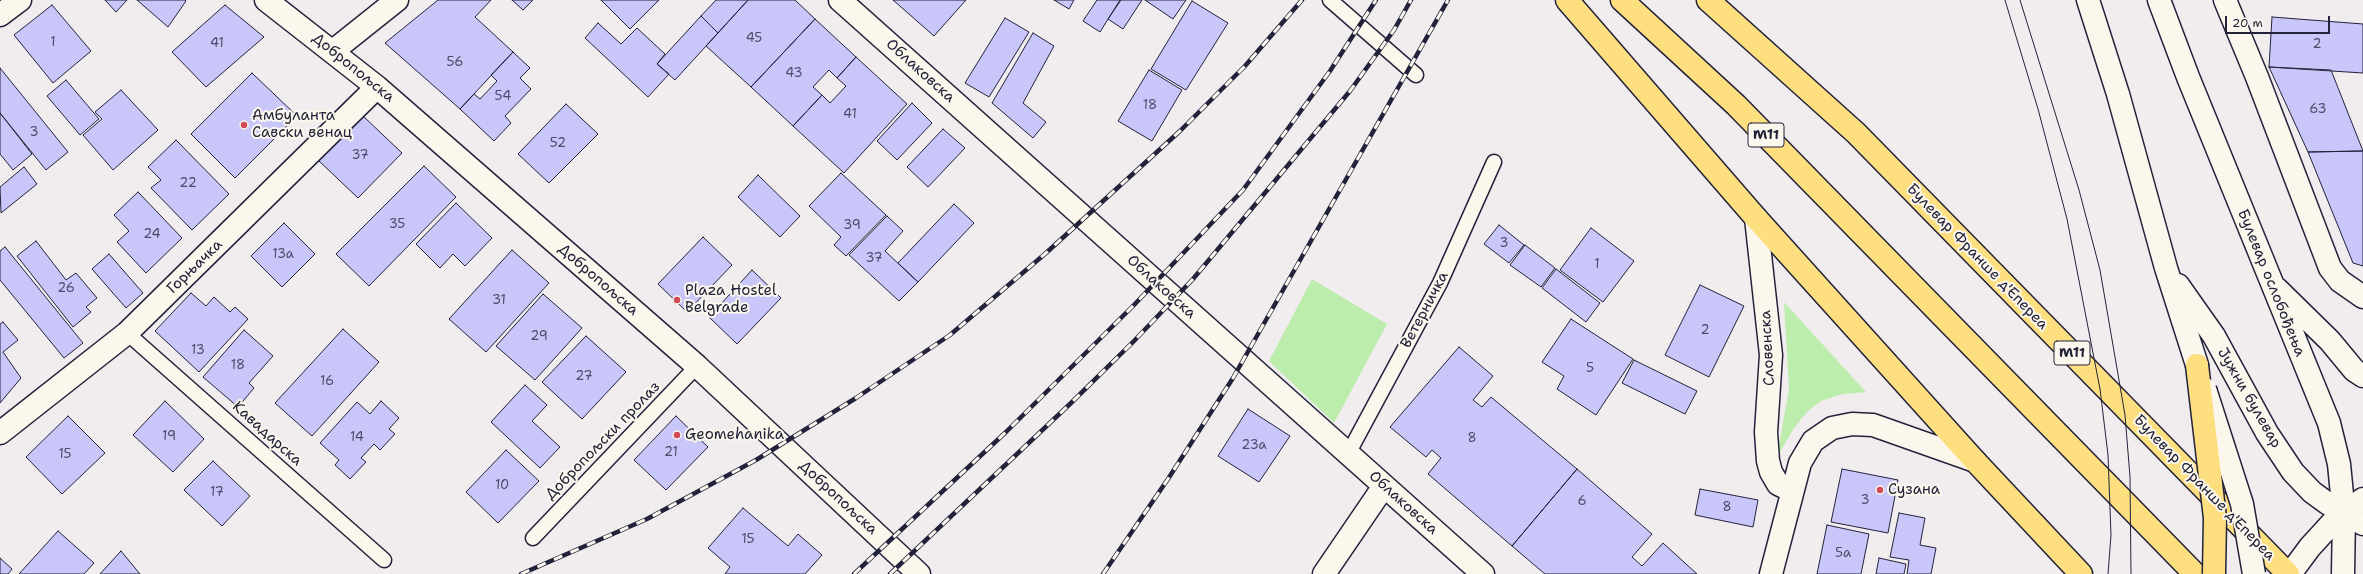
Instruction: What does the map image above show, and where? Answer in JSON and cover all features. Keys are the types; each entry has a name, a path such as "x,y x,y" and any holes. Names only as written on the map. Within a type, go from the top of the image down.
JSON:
{"highway":[{"path":"1567,0 1756,218 1975,461 2081,574"},
{"name":"M11","path":"1622,0 1736,105 2195,574"},
{"name":"Булевар Франше д'Епереа","path":"1708,0 1856,133 2289,574"},
{"path":"2197,365 2215,518 2214,574"}],"street":[{"path":"0,15 20,0"},
{"name":"Добропољска","path":"266,0 333,50 377,87 697,366 919,574"},
{"path":"333,50 397,0"},
{"name":"Облаковска","path":"840,0 1483,574"},
{"path":"2088,0 2118,94 2166,268 2242,504 2254,574"},
{"name":"Булевар ослобођења","path":"2159,0 2270,282 2329,424 2354,520 2344,571"},
{"path":"2224,0 2257,77 2330,268 2340,281 2357,293"},
{"name":"Горњачка","path":"0,434 127,333 377,87"},
{"name":"Словенска","path":"1756,218 1771,355 1766,432 1768,461 1778,484 1792,491"},
{"name":"Јужни булевар","path":"2166,268 2214,336 2267,433 2294,472 2312,492 2354,520"},
{"path":"2270,282 2330,341 2354,370 2363,376"},
{"path":"1771,574 1800,463 1813,442 1832,428 1852,424 1873,425 1975,461"},
{"path":"1324,574 1384,486"},
{"path":"2289,574 2310,547 2332,523 2354,520 2363,499"}],"lane":[{"path":"1330,0 1416,75"},
{"name":"Ветерничка","path":"1348,454 1440,283 1494,162"},
{"name":"Кавадарска","path":"127,333 384,560"},
{"name":"Добропољски пролаз","path":"533,538 697,366"}],"green space":[{"path":"1312,279 1387,324 1334,423 1269,361"},
{"path":"1784,302 1866,392 1843,394 1821,401 1808,411 1794,428 1777,457 1789,389"}],"building":[{"path":"105,0 127,0 116,12"},
{"path":"137,0 185,0 186,1 168,27"},
{"path":"438,0 491,0 475,17 513,52 460,109 385,43"},
{"path":"512,0 533,0 523,10"},
{"path":"601,0 659,0 630,29"},
{"path":"716,0 748,0 718,33 701,16"},
{"path":"748,0 795,0 815,19 751,87 706,46"},
{"path":"893,0 966,0 934,36"},
{"path":"1054,0 1074,0 1069,9"},
{"path":"1097,0 1120,0 1100,32 1083,21"},
{"path":"1121,0 1142,0 1123,29 1108,19"},
{"path":"1145,0 1186,0 1173,19"},
{"path":"1192,1 1228,23 1186,90 1151,69"},
{"path":"52,5 91,51 53,83 14,35"},
{"path":"225,5 264,37 206,87 172,52"},
{"path":"701,16 718,33 675,80 657,64"},
{"path":"2272,17 2363,24 2363,73 2269,67"},
{"path":"1005,18 1029,32 989,97 965,83"},
{"path":"815,19 856,57 837,78 829,70 813,87 822,95 793,126 751,87"},
{"path":"598,23 621,44 637,28 665,54 657,64 669,74 648,97 585,38"},
{"path":"1033,33 1054,46 1023,103 1046,122 1033,138 992,103"},
{"path":"513,52 530,68 520,78 531,89 505,116 511,123 494,141 460,109 474,94 480,99 497,81 491,75"},
{"path":"856,57 907,104 844,173 793,126 822,95 830,103 846,86 837,78"},
{"path":"2269,67 2331,70 2363,151 2308,152"},
{"path":"0,68 68,152 46,170 0,113"},
{"path":"1149,70 1182,90 1152,141 1118,121"},
{"name":"Амбуланта Савски венац","path":"252,73 297,116 235,178 191,134"},
{"path":"66,80 99,119 80,135 47,96"},
{"path":"121,90 158,130 113,170 83,135 102,119 95,112"},
{"path":"912,103 932,123 897,160 877,141"},
{"path":"566,104 598,134 549,183 518,154"},
{"path":"0,113 32,154 13,170 0,154"},
{"path":"362,115 402,153 358,198 318,160"},
{"path":"943,129 965,148 928,187 907,167"},
{"path":"176,140 229,194 192,230 151,188 161,180 148,167"},
{"path":"2363,151 2363,266 2353,263 2308,152"},
{"path":"424,166 456,197 369,286 336,254"},
{"path":"24,167 37,184 1,213 0,187"},
{"path":"841,173 886,215 846,256 834,245 841,237 809,206"},
{"path":"758,175 800,216 780,237 738,197"},
{"path":"138,192 182,238 146,273 117,242 129,231 114,215"},
{"path":"456,203 492,238 465,266 453,254 440,268 416,244"},
{"path":"954,204 974,223 918,282 898,263"},
{"path":"887,216 903,231 885,251 918,282 899,301 849,255"},
{"path":"284,223 315,254 282,287 251,256"},
{"path":"1499,225 1524,245 1509,263 1484,244"},
{"path":"1591,228 1634,261 1603,302 1560,270"},
{"path":"703,237 732,265 687,312 658,284"},
{"path":"36,241 66,280 76,273 97,298 86,307 91,312 73,327 17,256"},
{"path":"1525,245 1555,268 1541,287 1510,265"},
{"path":"5,247 83,343 64,358 0,280 0,251"},
{"path":"512,250 549,283 486,352 449,319"},
{"path":"109,254 143,293 126,308 92,269"},
{"path":"1556,269 1600,303 1586,322 1542,288"},
{"path":"752,270 781,298 737,344 709,317"},
{"path":"1700,285 1744,306 1709,377 1665,355"},
{"path":"191,293 206,306 214,297 230,312 235,307 248,319 199,372 155,331"},
{"path":"543,294 582,328 535,380 496,346"},
{"path":"1571,319 1633,359 1596,415 1557,389 1564,376 1542,362"},
{"path":"3,322 18,340 3,352 21,378 0,403 0,324"},
{"path":"343,329 379,362 312,436 275,403"},
{"path":"244,330 273,356 249,383 254,388 238,407 203,377"},
{"path":"586,336 626,372 582,419 542,382"},
{"path":"1459,347 1493,376 1473,400 1482,407 1491,397 1577,469 1512,546 1428,474 1441,458 1432,450 1426,457 1390,427"},
{"path":"1634,360 1697,391 1685,414 1622,383"},
{"path":"525,385 547,405 532,421 560,447 540,468 491,422"},
{"path":"165,401 204,439 173,472 133,435"},
{"path":"381,401 399,418 389,429 395,434 380,450 374,444 361,458 366,462 350,479 335,465 339,460 320,443 357,402 370,414"},
{"path":"1248,409 1290,436 1259,482 1218,456"},
{"path":"68,416 105,453 62,494 26,457"},
{"path":"676,416 708,447 666,490 634,460"},
{"path":"506,450 539,481 498,523 466,492"},
{"path":"213,461 250,496 222,526 184,490"},
{"path":"1577,469 1652,534 1632,557 1642,566 1663,543 1697,574 1545,574 1512,546"},
{"path":"1842,469 1898,480 1888,533 1831,522"},
{"path":"1700,489 1758,500 1753,527 1695,515"},
{"path":"743,508 788,546 798,534 822,555 805,574 725,574 730,567 708,548"},
{"path":"1899,513 1925,518 1920,545 1936,548 1931,574 1907,574 1909,560 1890,557"},
{"path":"1827,525 1869,534 1861,574 1817,574"},
{"path":"58,531 94,563 84,574 19,574"},
{"path":"121,551 140,574 100,574"},
{"path":"0,558 12,569 8,574 0,574"},
{"path":"1879,558 1906,564 1904,574 1876,574"}],"tram line":[{"path":"2005,0 2038,109 2067,219 2100,389 2108,455 2111,535 2108,574"},
{"path":"2020,0 2079,190 2100,270 2125,415 2130,477 2131,574"}],"railway":[{"path":"521,574 647,519 756,460 856,398 950,335 1046,253 1180,131 1245,66 1302,0"},
{"path":"854,574 1006,432 1134,305 1243,190 1330,71 1376,0"},
{"path":"890,574 1071,403 1134,341 1193,279 1350,91 1394,30 1411,0"},
{"path":"1103,574 1168,479 1233,378 1448,0"}],"place":[{"name":"Амбуланта Савски венац","path":"244,125"},
{"name":"Plaza Hostel Belgrade","path":"677,300"},
{"name":"Geomehanika","path":"677,435"},
{"name":"Сузана","path":"1880,490"}]}
